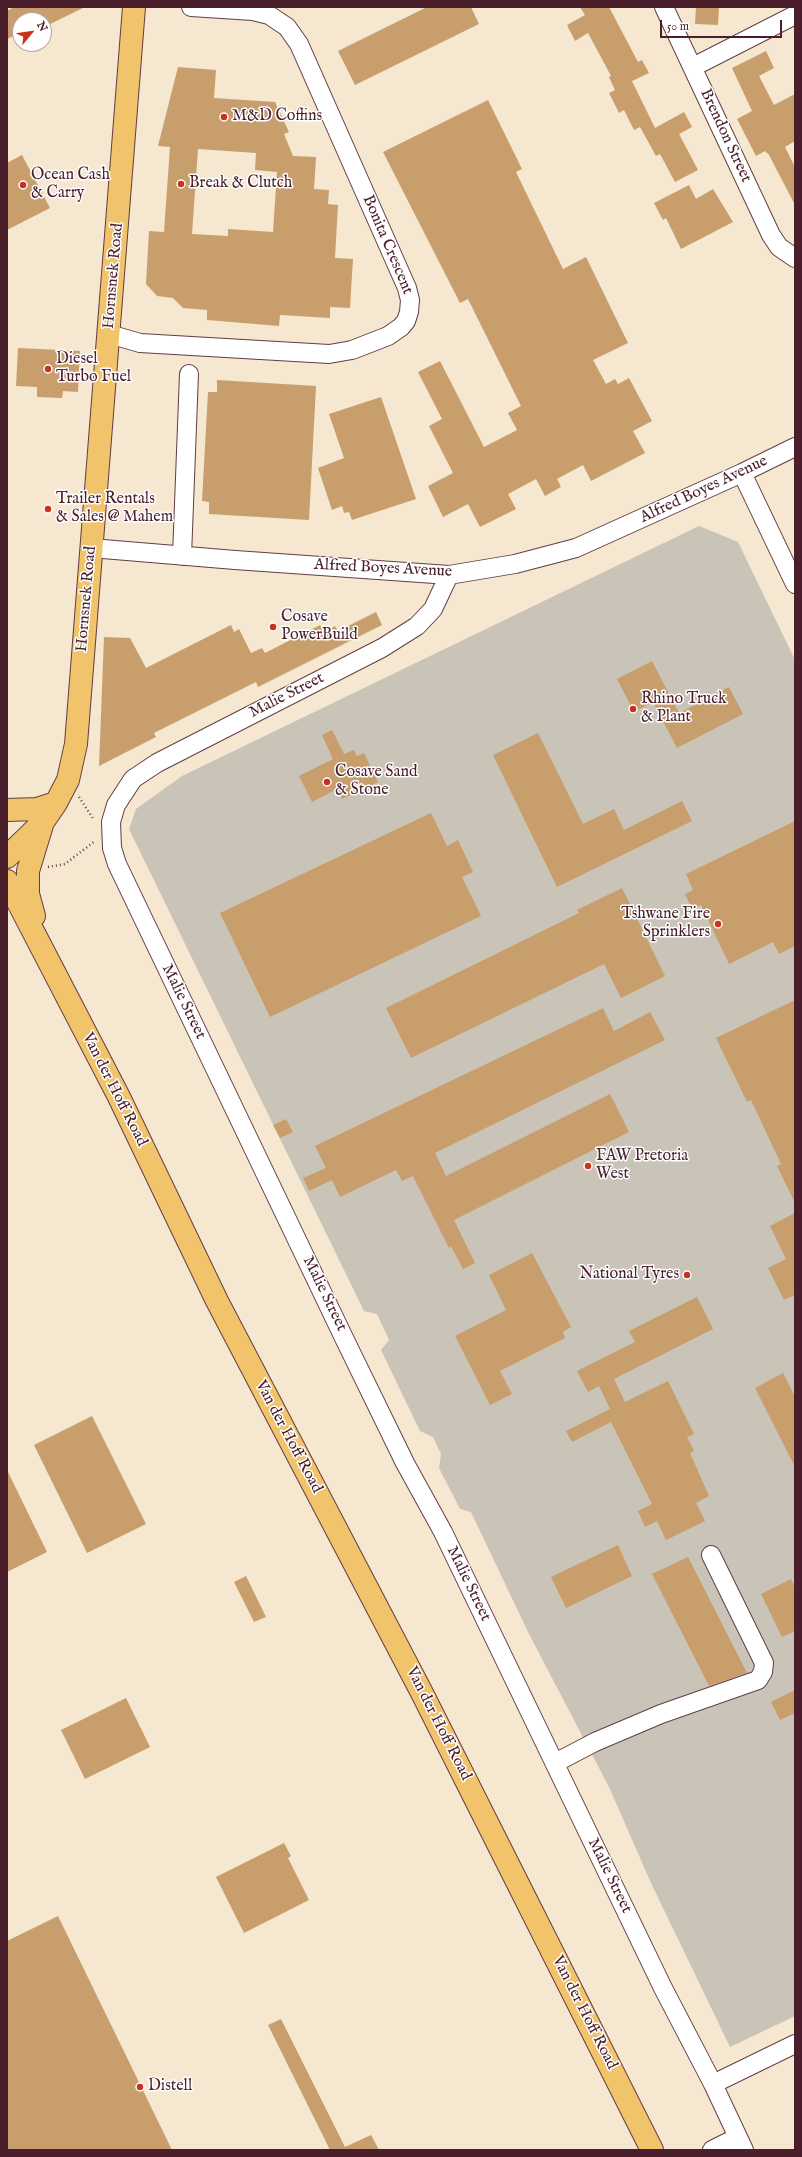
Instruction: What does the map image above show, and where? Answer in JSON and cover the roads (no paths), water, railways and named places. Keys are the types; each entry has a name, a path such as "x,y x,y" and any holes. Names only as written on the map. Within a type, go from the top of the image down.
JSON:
{"main road":[{"name":"Hornsnek Road","path":"7,857 43,822 56,803 68,780 76,744 134,7"},
{"path":"7,810 37,809 56,803"},
{"path":"43,822 28,871 28,894 56,978"},
{"name":"Van der Hoff Road","path":"7,881 122,1104 217,1301 422,1693 652,2150"},
{"name":"Van der Hoff Road","path":"7,915 156,1201 217,1301"}],"street":[{"name":"Bonita Crescent","path":"109,334 140,343 329,354 352,350 388,336 401,327 406,321 409,312 410,300 407,288 298,44 287,27 269,15 252,11 191,7"},
{"name":"Brendon Street","path":"664,7 771,235 779,247 795,258"},
{"path":"693,67 795,15"},
{"path":"182,556 189,374"},
{"name":"Alfred Boyes Avenue","path":"91,548 182,556 449,574 515,564 576,548 742,474 795,447"},
{"path":"742,474 795,584"},
{"name":"Malie Street","path":"449,574 433,610 417,626 382,648 157,763 133,779 116,805 111,822 112,848 117,864 344,1338 405,1462 443,1532 556,1763 663,1988 713,2084 741,2143"},
{"path":"556,1763 594,1742 661,1714 758,1680 763,1672 764,1662 711,1555"},
{"path":"713,2084 795,2044"},
{"path":"712,2150 741,2143"}],"place":[{"name":"M&D Coffins","path":"224,117"},
{"name":"Break & Clutch","path":"181,184"},
{"name":"Ocean Cash & Carry","path":"23,185"},
{"name":"Diesel Turbo Fuel","path":"48,369"},
{"name":"Trailer Rentals & Sales @ Mahem","path":"48,509"},
{"name":"Cosave PowerBuild","path":"273,627"},
{"name":"Rhino Truck & Plant","path":"633,709"},
{"name":"Cosave Sand & Stone","path":"327,782"},
{"name":"Tshwane Fire Sprinklers","path":"718,924"},
{"name":"FAW Pretoria West","path":"588,1166"},
{"name":"National Tyres","path":"687,1275"},
{"name":"Distell","path":"140,2087"}]}
